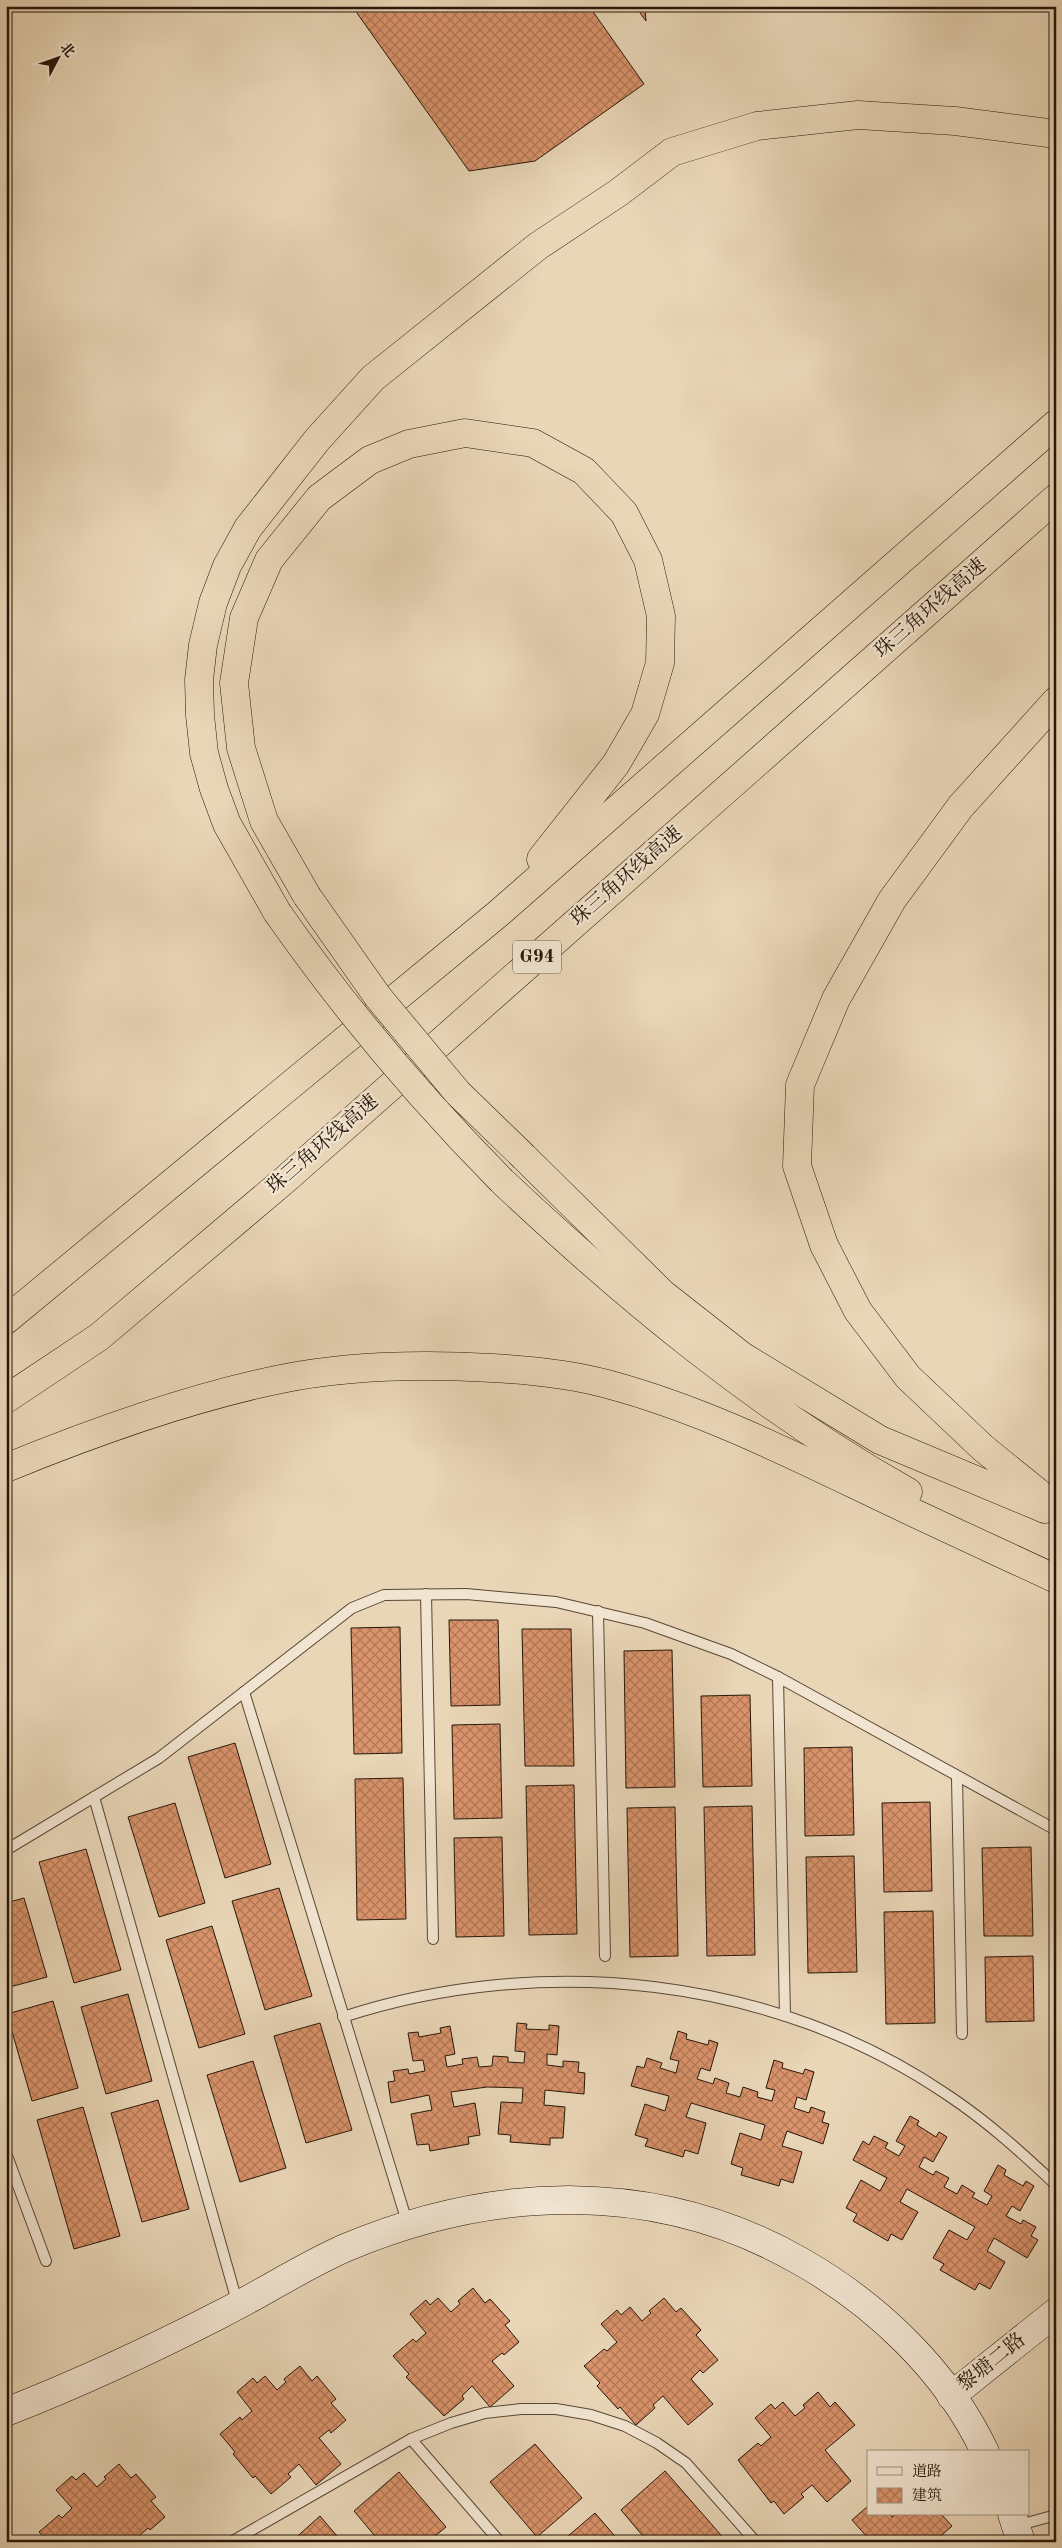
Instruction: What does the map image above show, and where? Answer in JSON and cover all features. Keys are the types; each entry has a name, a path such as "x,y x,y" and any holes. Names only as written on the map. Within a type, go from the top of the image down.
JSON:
{"highway":[{"path":"1056,134 955,121 858,115 756,126 672,152 618,194 538,246 372,378 317,440 248,528 227,566 213,603 203,645 199,680 204,753 214,789 227,824 277,912 328,984 378,1046 462,1140 502,1181 649,1312 798,1426 888,1480 1056,1574"},
{"path":"6,1320 499,913 1056,424"},
{"path":"499,913 616,764 645,714 660,663 661,616 648,560 624,513 584,471 533,443 465,433 409,444 370,460 319,498 269,560 244,618 234,683 241,748 264,821 307,896 384,1004 458,1092 663,1294 742,1356 880,1440 1041,1508 1056,1512"},
{"name":"珠三角环线高速","path":"6,1399 99,1337 287,1178 1056,498"},
{"path":"1056,701 961,806 892,900 836,999 800,1085 797,1166 824,1245 858,1311 902,1370 983,1448 1056,1507"},
{"path":"6,1468 129,1423 204,1399 282,1379 358,1368 442,1365 525,1370 605,1384 687,1409 774,1446 1056,1579"}],"street":[{"path":"6,2412 138,2356 238,2306 308,2265 345,2248 408,2226 461,2211 501,2203 558,2199 615,2201 671,2210 726,2226 778,2249 828,2277 874,2312 915,2352 951,2396 984,2450"},
{"name":"黎塘二路","path":"951,2396 1056,2312"}],"lane":[{"path":"426,1594 433,1939"},
{"path":"6,1850 159,1758 352,1608 384,1596 426,1594 511,1597 598,1611 688,1637 778,1677 1056,1830"},
{"path":"598,1611 605,1956"},
{"path":"778,1677 785,2016"},
{"path":"244,1692 408,2226"},
{"path":"957,1777 962,2034"},
{"path":"94,1797 238,2306"},
{"path":"343,2017 412,1998 470,1987 552,1980 635,1984 718,1997 785,2016 876,2053 948,2095 1015,2146 1056,2185"},
{"path":"6,2154 46,2261"},
{"path":"231,2542 411,2439 451,2423 486,2413 520,2409 556,2409 591,2415 625,2426 657,2442 686,2463 756,2542"},
{"path":"411,2439 500,2542"},
{"path":"1016,2527 1056,2515"}],"building":[{"path":"352,6 589,6 644,84 535,161 469,171"},
{"path":"635,6 645,6 646,21"},
{"path":"449,1620 498,1620 500,1705 451,1706"},
{"path":"400,1627 402,1753 354,1754 351,1628"},
{"path":"522,1629 571,1629 574,1766 525,1766"},
{"path":"672,1650 675,1787 626,1788 624,1651"},
{"path":"750,1695 752,1786 703,1787 701,1696"},
{"path":"500,1724 502,1818 454,1819 452,1725"},
{"path":"235,1743 271,1864 225,1878 188,1757"},
{"path":"852,1747 854,1835 805,1836 804,1748"},
{"path":"403,1778 406,1919 357,1920 355,1779"},
{"path":"574,1785 577,1934 529,1935 526,1786"},
{"path":"930,1802 932,1891 884,1892 882,1803"},
{"path":"175,1803 205,1903 159,1917 128,1817"},
{"path":"752,1806 755,1955 707,1956 704,1807"},
{"path":"675,1807 678,1956 630,1957 627,1808"},
{"path":"502,1837 504,1936 456,1937 454,1838"},
{"path":"1031,1847 1033,1936 984,1936 982,1848"},
{"path":"86,1849 121,1970 74,1983 39,1862"},
{"path":"854,1856 857,1972 808,1973 806,1857"},
{"path":"279,1888 312,1996 265,2010 232,1901"},
{"path":"24,1898 47,1977 6,1988 6,1903"},
{"path":"933,1911 935,2023 886,2024 884,1912"},
{"path":"212,1926 245,2034 199,2048 166,1940"},
{"path":"1033,1956 1034,2021 986,2022 985,1957"},
{"path":"128,1994 152,2081 106,2094 81,2007"},
{"path":"53,2001 78,2088 32,2101 7,2014"},
{"path":"320,2023 352,2130 306,2143 274,2036"},
{"path":"517,2023 527,2024 526,2029 549,2030 549,2025 559,2026 557,2055 547,2054 547,2065 563,2067 563,2061 579,2062 578,2072 585,2073 584,2094 545,2090 544,2105 565,2107 563,2138 550,2138 550,2145 510,2142 511,2135 498,2134 501,2102 522,2103 523,2088 487,2087 451,2092 454,2107 475,2103 480,2135 468,2137 469,2144 430,2151 429,2144 417,2145 411,2114 432,2110 429,2095 391,2103 388,2082 395,2081 393,2071 408,2069 409,2074 425,2071 423,2060 413,2061 408,2033 418,2032 419,2037 441,2033 440,2028 450,2026 455,2054 445,2056 447,2067 463,2064 462,2059 477,2057 479,2067 492,2066 493,2056 508,2057 508,2062 524,2063 525,2052 515,2051"},
{"path":"678,2031 687,2034 686,2039 708,2045 709,2040 718,2043 710,2071 701,2068 697,2079 713,2084 715,2078 729,2083 726,2093 740,2097 743,2087 758,2092 757,2097 772,2101 775,2090 766,2088 774,2060 783,2063 782,2068 803,2074 805,2069 814,2072 806,2100 797,2097 794,2108 809,2113 811,2107 825,2112 822,2122 829,2124 823,2144 787,2131 782,2146 802,2152 793,2183 781,2179 779,2186 741,2175 743,2168 731,2164 740,2133 761,2140 765,2125 691,2103 686,2117 706,2123 698,2154 685,2150 683,2157 645,2146 648,2139 635,2135 645,2104 665,2111 669,2096 631,2086 637,2066 644,2068 647,2058 662,2063 660,2068 676,2073 679,2061 670,2059"},
{"path":"253,2061 286,2168 240,2182 207,2075"},
{"path":"158,2100 189,2209 142,2222 111,2113"},
{"path":"83,2107 120,2236 74,2249 37,2120"},
{"path":"910,2116 919,2121 917,2125 936,2137 939,2132 947,2137 933,2162 924,2157 919,2167 933,2175 936,2171 949,2178 944,2187 957,2194 962,2185 975,2193 972,2197 987,2205 992,2196 984,2191 998,2165 1006,2170 1004,2175 1023,2186 1026,2181 1034,2186 1020,2211 1012,2206 1006,2216 1021,2224 1023,2220 1036,2227 1031,2236 1038,2240 1027,2258 994,2238 987,2251 1005,2262 990,2289 979,2283 975,2290 940,2270 944,2264 933,2258 949,2230 967,2240 975,2227 907,2189 900,2202 918,2212 902,2240 891,2234 888,2241 853,2221 857,2214 846,2208 861,2180 880,2191 887,2178 853,2160 863,2141 869,2145 874,2136 888,2143 885,2148 899,2156 905,2146 896,2141"},
{"path":"473,2288 485,2303 490,2299 510,2321 505,2325 519,2342 504,2355 502,2353 492,2361 514,2386 490,2407 472,2386 462,2396 464,2399 444,2416 406,2377 409,2374 393,2356 413,2339 416,2342 426,2333 410,2314 426,2300 430,2305 438,2298 451,2312 460,2304 458,2301"},
{"path":"664,2298 676,2312 681,2308 701,2330 696,2335 718,2360 703,2373 700,2370 691,2379 713,2404 688,2425 663,2396 653,2405 655,2408 636,2425 597,2386 600,2383 584,2366 604,2349 607,2351 617,2342 601,2324 617,2310 621,2315 630,2307 642,2321 651,2313 649,2311"},
{"path":"300,2366 312,2381 317,2376 336,2399 331,2403 346,2420 331,2433 329,2430 319,2438 341,2464 316,2485 299,2464 288,2474 291,2477 271,2494 255,2476 253,2478 233,2454 235,2452 220,2434 240,2417 242,2420 252,2411 237,2392 253,2378 257,2383 265,2376 277,2390 286,2382 284,2379"},
{"path":"818,2392 830,2407 835,2402 855,2425 825,2450 851,2481 827,2502 812,2485 801,2494 804,2497 784,2514 774,2501 771,2503 738,2460 758,2443 761,2446 771,2437 755,2418 771,2404 775,2409 783,2402 795,2416 805,2408 803,2405"},
{"path":"535,2444 582,2498 537,2537 490,2482"},
{"path":"119,2464 131,2478 136,2474 156,2497 151,2501 165,2517 150,2530 148,2528 139,2536 143,2542 48,2542 39,2532 59,2515 62,2518 72,2508 56,2490 72,2476 76,2480 84,2473 97,2487 106,2479 104,2477"},
{"path":"665,2471 727,2542 648,2542 621,2510"},
{"path":"399,2472 446,2527 428,2542 380,2542 354,2511"},
{"path":"867,2507 867,2516 943,2516 952,2526 934,2542 864,2542 868,2538 852,2520"},
{"path":"595,2513 620,2542 561,2542"},
{"path":"320,2516 342,2542 291,2542"}]}
